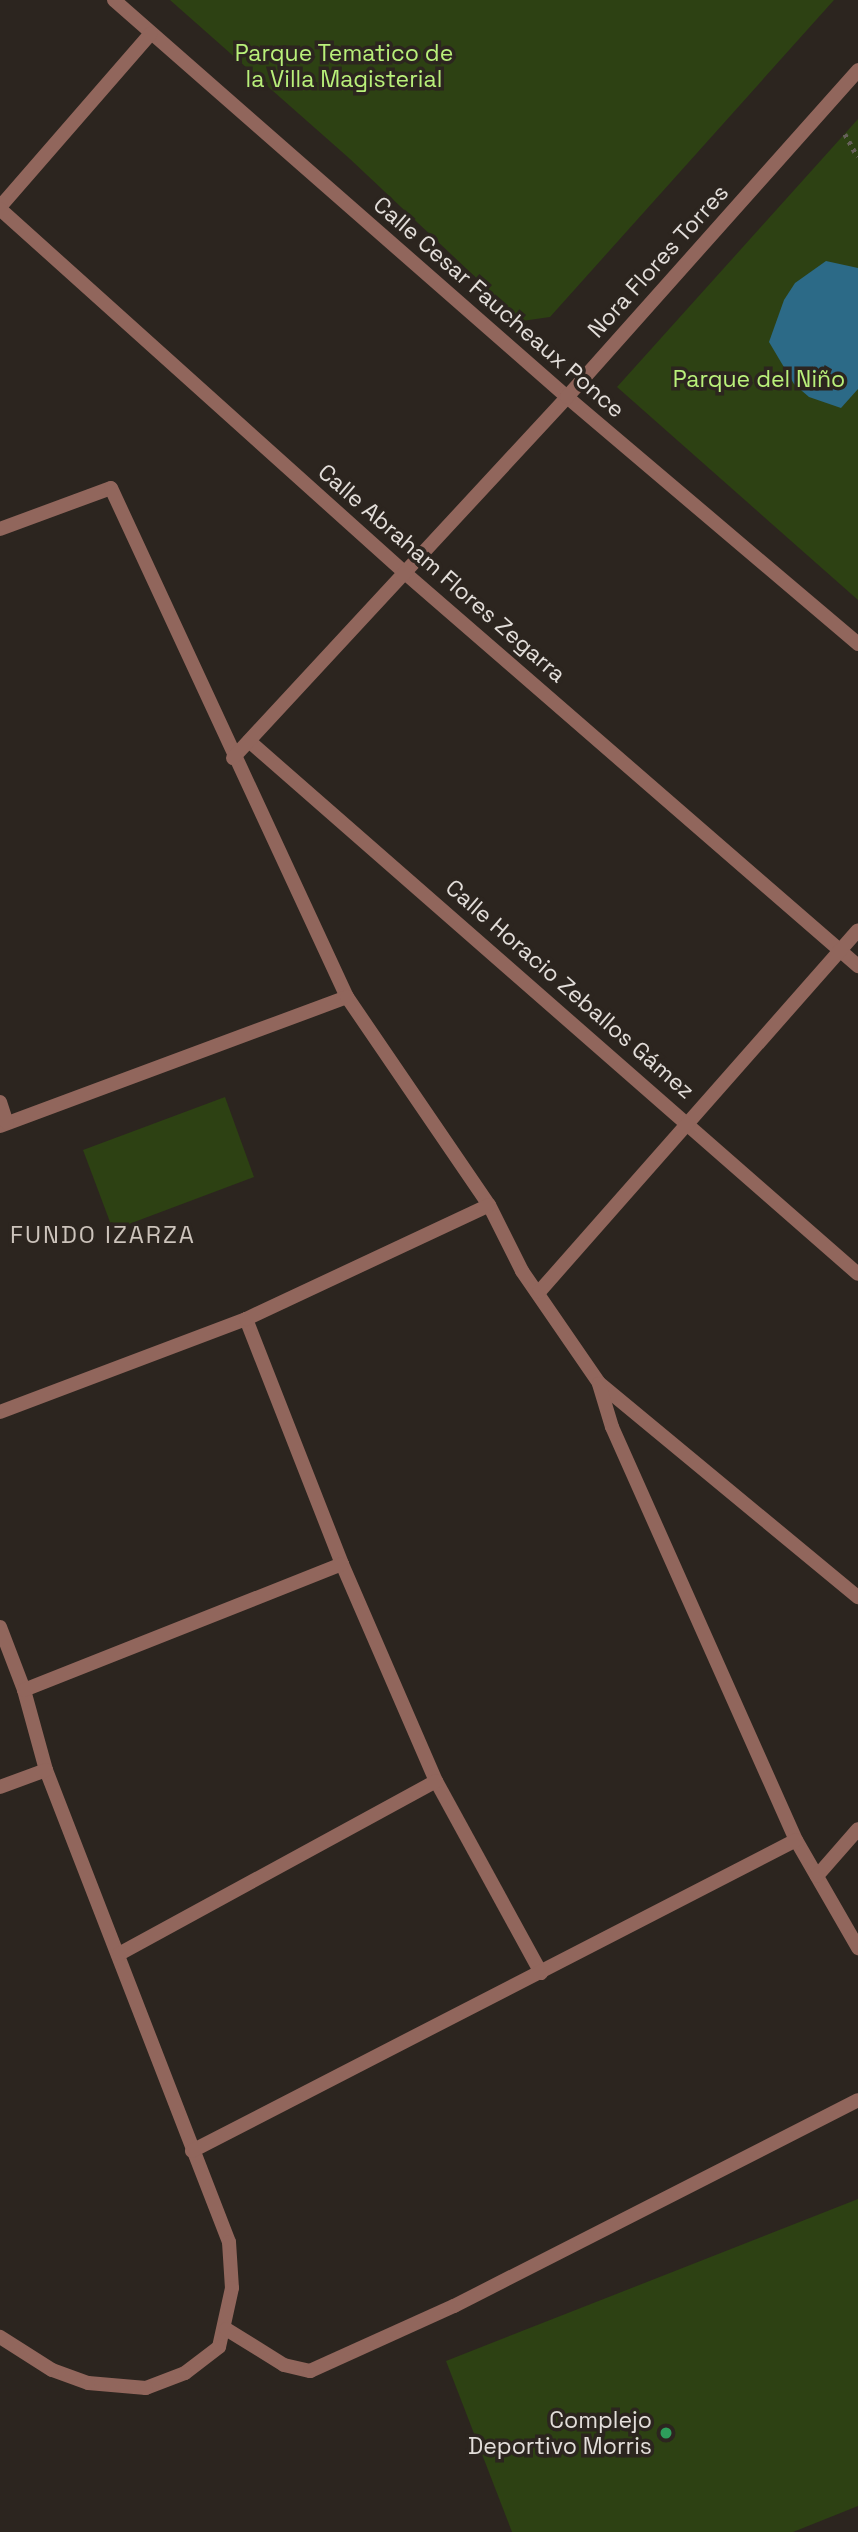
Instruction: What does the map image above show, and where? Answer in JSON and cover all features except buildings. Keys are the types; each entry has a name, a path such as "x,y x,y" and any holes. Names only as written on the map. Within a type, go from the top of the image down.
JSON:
{"street":[{"name":"Calle Cesar Faucheaux Ponce","path":"114,0 567,397 858,644"},
{"path":"0,208 151,33"},
{"name":"Nora Flores Torres","path":"233,758 567,397 858,70"},
{"name":"Calle Abraham Flores Zegarra","path":"0,208 405,573 858,966"},
{"path":"0,529 111,488 233,758 347,997 488,1205 522,1271 539,1292 599,1384 612,1427 796,1840 858,1948"},
{"name":"Calle Horacio Zeballos Gámez","path":"249,741 689,1122 858,1274"},
{"path":"539,1292 858,930"},
{"path":"0,1102 4,1124 347,997"},
{"path":"0,1412 246,1319 488,1205"},
{"path":"246,1319 342,1564 436,1781 541,1973"},
{"path":"599,1384 858,1597"},
{"path":"24,1690 342,1564"},
{"path":"0,1627 24,1690 46,1770 229,2242 232,2288 226,2329 219,2347 185,2373 146,2388 125,2389 52,2370 0,2337"},
{"path":"0,1787 46,1770"},
{"path":"119,1954 436,1781"},
{"path":"817,1876 858,1829"},
{"path":"192,2151 796,1840"},
{"path":"226,2329 284,2365 310,2371 454,2306 858,2100"}],"path":[{"path":"845,134 858,157"}],"green space":[{"name":"Parque Tematico de la Villa Magisterial","path":"170,0 834,0 550,317 522,321 350,159"},
{"name":"Parque del Niño","path":"858,119 858,600 617,387"},
{"path":"225,1097 254,1177 113,1230 83,1150"},
{"name":"Complejo Deportivo Morris","path":"858,2199 858,2506 793,2532 512,2532 446,2361"}],"water":[{"path":"826,261 858,268 858,389 841,408 809,397 794,384 769,342 784,300 795,283"}],"place":[{"name":"Complejo Deportivo Morris","path":"666,2433"}],"district":[{"name":"FUNDO IZARZA","path":"103,1235"}]}
